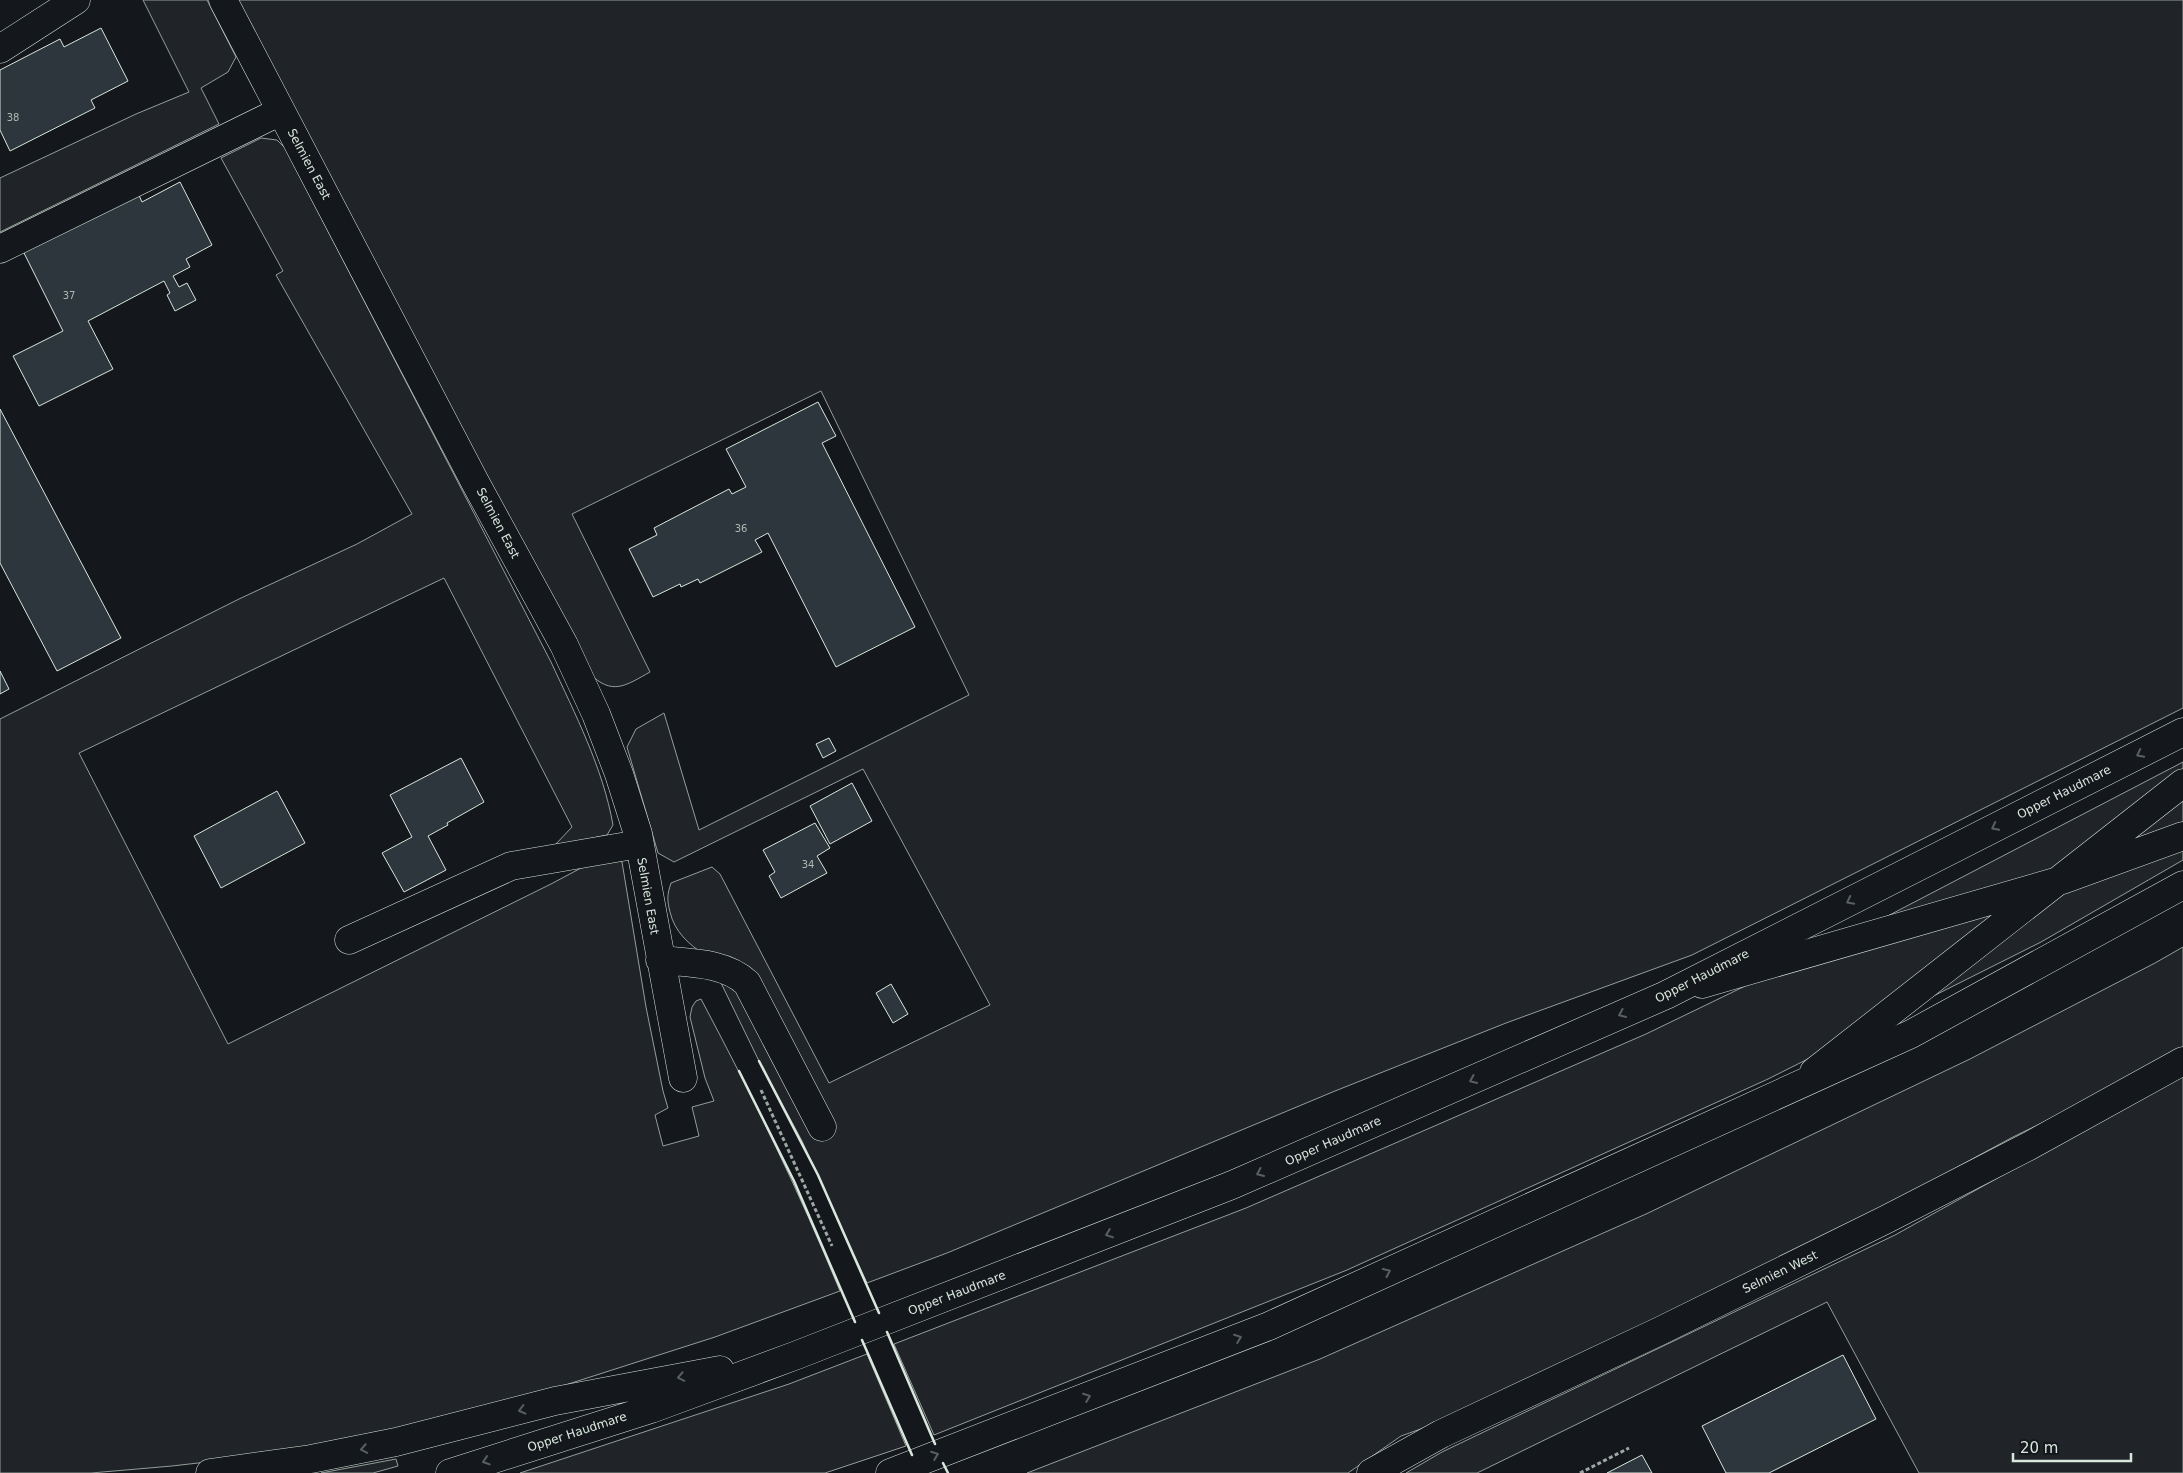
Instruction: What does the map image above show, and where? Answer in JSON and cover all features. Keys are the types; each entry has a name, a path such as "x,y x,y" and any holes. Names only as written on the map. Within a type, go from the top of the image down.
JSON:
{"main road":[{"path":"0,48 76,0"},
{"name":"Selmien East","path":"224,0 564,646 596,714 616,765 640,844 683,1078"},
{"path":"0,249 281,111"},
{"name":"Opper Haudmare","path":"450,1473 651,1409 797,1355 1232,1186 1666,995 2183,732"},
{"path":"1797,1086 2062,880 2183,783"},
{"path":"1666,995 2062,880 2183,836"},
{"path":"349,940 511,866 640,844"},
{"path":"890,1473 1269,1326 1797,1086 1911,1034 2183,885"},
{"path":"660,960 704,965 726,970 737,973 747,982 822,1127"},
{"name":"Selmien West","path":"1372,1473 1441,1434 1660,1331 1885,1220 2028,1146 2183,1061"},
{"path":"210,1473 320,1458 396,1442 555,1401 797,1355"}],"path":[{"path":"757,1081 832,1246"},
{"path":"1580,1473 1629,1448"}],"shaded area":[{"path":"143,0 207,0 236,57 228,72 201,88 219,124 0,232 0,178 136,114 189,92"},
{"path":"238,0 2183,0 2183,708 1692,955 1506,1023 1335,1091 947,1253 867,1283 802,1141 759,1061 721,983 758,981 706,955 683,937 675,926 669,908 668,898 671,883 712,867 720,874 829,1083 990,1005 863,769 674,862 658,853 627,747 636,729 664,713 699,830 969,695 821,391 572,514 650,672 626,685 605,685 597,680 589,673"},
{"path":"261,138 277,140 285,148 551,662 579,721 595,762 613,825 607,835 554,846 572,827 444,578 79,753 228,1044 598,859 609,857 622,862 646,1007 668,1108 655,1115 663,1146 699,1136 692,1107 714,1101 705,1078 690,1017 692,1007 696,1001 701,999 774,1144 840,1291 715,1337 531,1396 459,1416 259,1456 91,1473 0,1473 0,719 239,599 357,544 412,514 276,275 283,271 221,158"},
{"path":"2183,762 2183,860 2041,942 1768,1079 1347,1270 934,1435 894,1344 1246,1208 1646,1034 1857,932"},
{"path":"2183,947 2183,1048 2107,1091 2011,1138 1854,1223 1577,1356 1460,1415 1401,1436 1348,1473 1027,1473 1320,1359 1646,1214 1970,1059"},
{"path":"2183,1075 2183,1473 1919,1473 1827,1302 1477,1473 1406,1473 1442,1452 1895,1235"},
{"path":"867,1354 906,1446 825,1473 520,1473 789,1384"},
{"path":"396,1459 398,1466 373,1473 321,1473"}],"building":[{"path":"101,28 128,81 91,100 95,108 10,151 0,130 0,70 60,39 64,47"},
{"path":"180,182 212,245 186,259 190,267 173,276 179,287 187,283 196,300 175,311 167,295 170,293 164,281 88,321 113,369 39,406 13,356 63,331 23,251 138,193 142,202"},
{"path":"818,402 836,436 822,443 915,627 836,667 768,533 755,540 762,552 700,583 698,579 681,587 680,584 653,597 629,549 657,535 654,528 729,489 732,494 746,487 726,449"},
{"path":"0,409 121,638 57,671 0,563"},
{"path":"0,671 9,689 0,694"},
{"path":"829,738 836,751 823,758 816,744"},
{"path":"461,758 484,802 428,836 446,870 404,892 382,853 412,837 390,795"},
{"path":"852,783 872,821 830,844 810,806"},
{"path":"277,791 305,843 221,888 194,836"},
{"path":"815,823 830,848 817,856 827,873 781,898 769,876 775,872 763,850"},
{"path":"891,984 908,1014 893,1023 876,993"},
{"path":"1843,1355 1876,1419 1769,1473 1726,1473 1702,1426"},
{"path":"1642,1455 1652,1473 1607,1473"}],"wall":[{"path":"759,1061 818,1175 879,1313"},
{"path":"739,1071 794,1181 855,1322"},
{"path":"887,1332 935,1444"},
{"path":"862,1340 912,1455"},
{"path":"943,1463 948,1473"}]}
